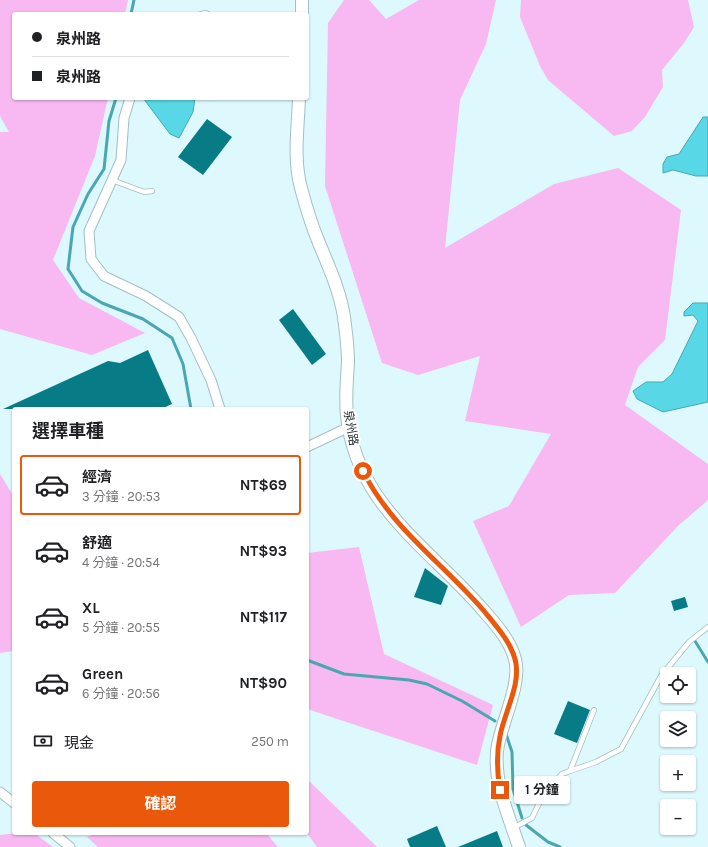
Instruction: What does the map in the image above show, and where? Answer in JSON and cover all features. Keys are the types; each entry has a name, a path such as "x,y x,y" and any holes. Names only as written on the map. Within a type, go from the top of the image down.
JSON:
{"street":[{"path":"302,0 302,12"},
{"path":"129,100 124,118 121,160 88,231 91,259 104,276 146,296 179,317 208,373 219,407"},
{"name":"泉州路","path":"299,100 296,149 297,169 301,187 318,240 336,285 344,316 348,360 346,408 352,443 359,464 375,493 410,536 453,576 495,624 509,644 515,660 516,677 500,735 497,766 500,790 519,847"},
{"path":"309,446 349,427"},
{"path":"0,792 12,801"},
{"path":"55,835 70,847"}],"lane":[{"path":"112,180 144,192 152,191"},
{"path":"513,828 532,818 542,797 562,774 596,762 621,749 661,676 689,642 708,627"},
{"path":"570,771 594,710"}],"shaded area":[{"path":"0,0 128,0 125,12 12,12 12,100 108,100 95,156 53,260 79,298 145,333 92,355 0,329 0,132 9,132 0,116"},
{"path":"344,0 369,0 386,19 419,0 496,0 486,44 460,100 445,248 554,184 618,168 681,210 665,340 638,367 625,405 708,464 708,500 678,526 615,593 569,595 521,627 473,521 509,506 551,434 465,421 480,356 418,375 382,363 325,186 328,23"},
{"path":"521,0 688,0 694,27 684,43 662,70 663,87 645,117 632,131 614,136 548,80 540,66 520,17"},
{"path":"0,474 12,494 12,651 0,653"},
{"path":"359,547 384,654 493,705 477,765 309,710 309,553"},
{"path":"309,781 377,847 317,847 308,835"},
{"path":"12,834 12,835 37,835 53,847 0,847 0,835"},
{"path":"92,835 268,835 278,847 98,847 87,837"}],"water":[{"path":"144,100 195,100 193,112 179,138 170,134"},
{"path":"703,117 708,117 708,176 696,176 673,170 663,173 663,164 667,157 679,154"},
{"path":"693,303 708,303 708,402 663,412 637,399 633,391 646,382 663,382 672,374 698,321 693,315 684,316 684,312"}],"building":[{"path":"207,119 232,137 203,175 178,157"},
{"path":"293,309 326,354 312,365 279,320"},
{"path":"148,350 172,404 165,407 12,407 12,409 3,409 108,361 120,363"},
{"path":"425,568 448,586 441,605 414,597"},
{"path":"685,597 688,607 674,611 671,601"},
{"path":"568,701 590,710 577,743 554,734"},
{"path":"437,826 446,847 410,847 407,839"},
{"path":"497,831 503,847 458,847"}],"waterway":[{"path":"131,12 134,0"},
{"path":"115,100 109,121 104,169 88,194 73,227 68,269 82,291 102,303 143,319 172,338 183,364 191,407"},
{"path":"695,641 708,662"},
{"path":"309,661 344,674 409,680 427,684 462,701 495,721"},
{"path":"506,734 512,752 513,789 522,818"},
{"path":"526,825 548,842 560,847"}],"route":[{"path":"363,471 375,493 393,516 410,536 453,576 473,598 500,630 509,644 515,660 516,677 497,751 500,790"}]}
